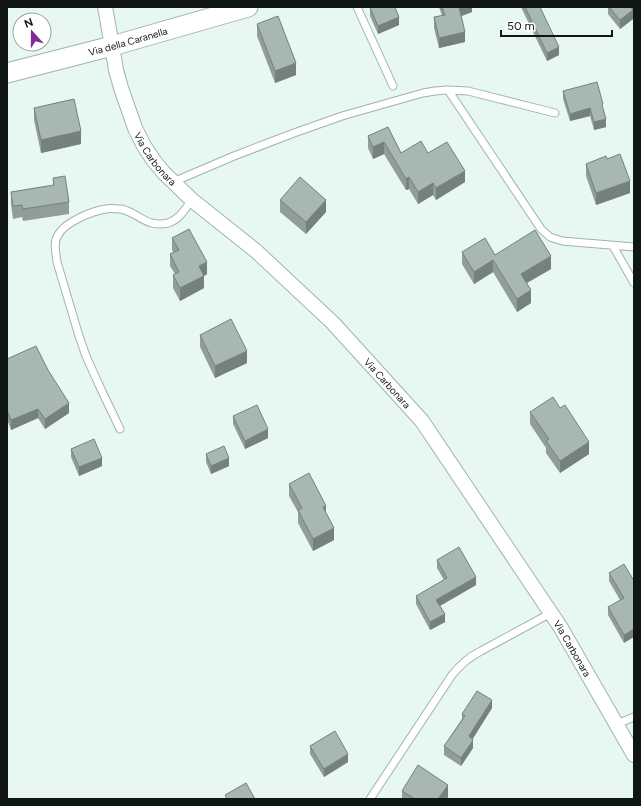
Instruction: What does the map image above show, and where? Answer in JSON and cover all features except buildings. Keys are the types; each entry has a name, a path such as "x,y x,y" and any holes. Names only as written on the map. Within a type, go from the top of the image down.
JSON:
{"main road":[{"name":"Via della Caranella","path":"7,73 112,46 248,7"}],"street":[{"name":"Via Carbonara","path":"105,7 119,84 135,128 154,161 164,173 192,200 256,251 333,323 422,421 550,612 634,755"}],"lane":[{"path":"357,7 393,86"},
{"path":"173,182 319,124 423,93 448,90 468,92 555,113"},
{"path":"448,90 545,233 562,242 634,247"},
{"path":"120,429 97,381 81,341 57,262 55,248 57,236 64,227 75,220 105,209 129,211 145,221 162,223 168,222 179,217 192,200"},
{"path":"612,246 634,283"},
{"path":"370,799 452,675 460,666 480,650 550,612"},
{"path":"617,724 634,717"}]}
